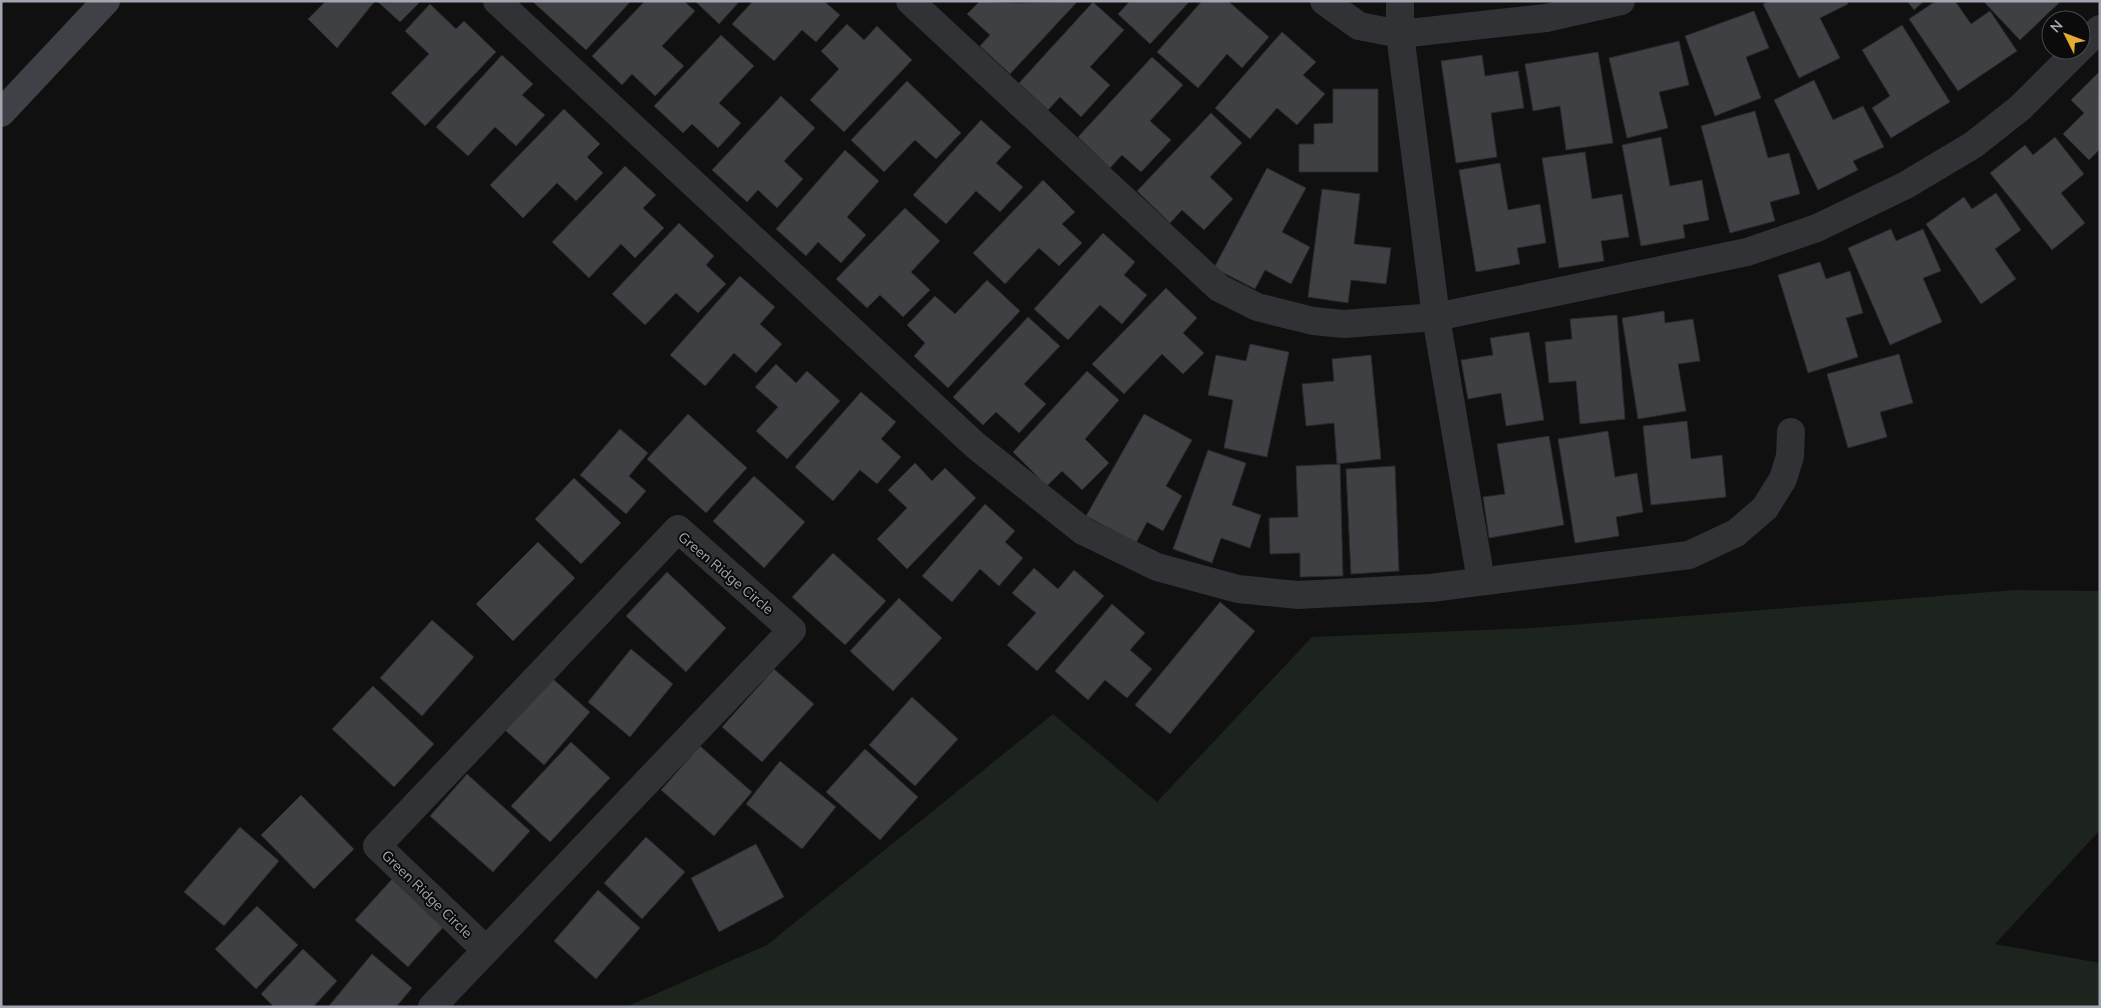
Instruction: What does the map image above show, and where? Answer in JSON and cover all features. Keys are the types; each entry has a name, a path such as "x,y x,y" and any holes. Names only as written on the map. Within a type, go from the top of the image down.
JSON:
{"main road":[{"path":"1,113 106,1"}],"street":[{"path":"497,1 975,445 1083,531 1157,568 1238,589 1298,595 1431,588 1689,555 1736,532 1765,508 1783,479 1790,456 1791,432"},
{"path":"910,1 1219,288 1257,307 1313,321 1344,324 1436,316 1747,252 1817,228 1906,185 1974,145 2020,108 2068,60"},
{"path":"1324,1 1359,26 1400,34 1546,18 1621,1"},
{"path":"1400,1 1400,34 1436,316 1481,581"},
{"path":"2091,37 2100,28"},
{"name":"Green Ridge Circle","path":"432,1007 792,630 678,529 377,846 486,950"}],"shaded area":[{"path":"2015,590 2100,591 2100,830 1995,944 2100,963 2100,1007 626,1007 767,945 1053,714 1157,802 1312,637 1533,628"}],"building":[{"path":"326,1 375,1 337,48 308,19"},
{"path":"377,1 421,1 400,22"},
{"path":"532,1 631,1 586,50"},
{"path":"645,1 684,1 695,11 662,46 684,66 655,96 632,74 622,85 592,56"},
{"path":"695,1 740,1 719,24"},
{"path":"753,1 824,1 840,15 816,42 802,30 774,61 732,24"},
{"path":"980,1 1017,3 1078,1 1010,74 980,46 990,35 967,14"},
{"path":"1130,1 1190,1 1150,44 1118,14"},
{"path":"1202,1 1228,1 1269,37 1242,68 1227,54 1198,88 1157,52"},
{"path":"1768,1 1847,1 1848,4 1820,18 1840,58 1799,78 1763,4"},
{"path":"1907,1 1924,1 1914,10"},
{"path":"1936,1 1955,1 1971,24 1990,11 2017,51 1958,91 1909,19"},
{"path":"1983,1 2061,1 2052,10 2041,10 2041,20 2020,40"},
{"path":"1093,2 1124,30 1090,67 1110,85 1081,117 1060,97 1048,110 1019,83"},
{"path":"430,4 456,29 464,21 496,52 425,126 391,93 429,54 405,31"},
{"path":"1754,11 1769,48 1746,57 1761,98 1715,116 1685,36"},
{"path":"847,24 864,40 877,26 912,60 844,132 810,100 839,69 821,51"},
{"path":"1902,25 1950,102 1891,138 1872,108 1890,96 1862,50"},
{"path":"1282,32 1316,62 1303,75 1325,94 1297,125 1277,108 1250,139 1215,108"},
{"path":"721,35 754,66 719,103 741,123 718,148 692,124 683,133 654,106"},
{"path":"1679,41 1689,85 1659,92 1668,128 1627,138 1609,58"},
{"path":"1598,52 1613,143 1566,150 1560,106 1533,111 1525,64"},
{"path":"502,55 533,84 522,95 545,115 516,146 495,127 468,156 436,127"},
{"path":"1482,55 1485,76 1518,71 1524,108 1491,113 1497,157 1456,163 1441,61"},
{"path":"1152,57 1183,85 1150,121 1171,140 1141,172 1122,155 1110,168 1078,137"},
{"path":"2099,72 2100,149 2089,160 2063,134 2084,113 2071,100"},
{"path":"1814,80 1833,120 1863,106 1884,147 1853,161 1858,170 1818,190 1774,100"},
{"path":"907,81 961,133 936,159 915,140 884,172 851,140"},
{"path":"1333,89 1378,89 1378,172 1299,172 1299,144 1314,144 1314,124 1333,123"},
{"path":"781,96 815,128 784,161 803,179 777,208 758,190 747,202 712,170"},
{"path":"564,109 600,144 587,157 603,173 576,201 557,183 523,218 490,185"},
{"path":"1755,111 1768,158 1789,153 1800,194 1770,202 1775,221 1730,233 1701,126"},
{"path":"1211,113 1242,143 1210,177 1233,199 1204,230 1182,210 1170,223 1137,191"},
{"path":"981,120 1011,147 996,163 1023,187 1000,212 976,191 946,224 913,195"},
{"path":"1661,137 1670,186 1702,180 1709,220 1683,225 1685,238 1641,246 1622,145"},
{"path":"2055,137 2084,174 2061,193 2085,223 2052,250 1990,173 2025,145 2033,155"},
{"path":"845,150 879,181 847,217 866,235 841,263 818,242 806,256 776,229"},
{"path":"1585,152 1592,199 1622,194 1629,237 1601,241 1604,261 1559,268 1542,158"},
{"path":"1500,163 1508,210 1540,204 1546,243 1517,248 1520,264 1476,272 1459,170"},
{"path":"625,166 656,195 643,208 664,228 635,258 621,244 589,278 552,242"},
{"path":"1267,168 1306,188 1282,232 1310,247 1291,284 1265,270 1255,289 1214,268"},
{"path":"1043,180 1075,212 1062,224 1082,243 1059,266 1039,248 1005,284 973,253"},
{"path":"1322,189 1360,194 1354,244 1391,248 1386,284 1351,280 1348,303 1308,297"},
{"path":"1996,193 2021,230 1995,249 2016,279 1981,304 1926,224 1964,197 1972,209"},
{"path":"905,208 940,241 911,272 930,290 903,317 880,295 867,308 836,279"},
{"path":"679,223 714,256 706,265 726,284 698,313 676,293 645,325 612,294"},
{"path":"1891,229 1896,241 1923,229 1941,271 1923,278 1942,322 1890,345 1848,248"},
{"path":"1103,233 1135,262 1124,275 1147,295 1122,324 1100,305 1068,340 1034,309"},
{"path":"1820,262 1826,279 1850,271 1863,313 1846,318 1858,357 1808,373 1778,275"},
{"path":"740,276 775,307 760,324 782,344 756,373 734,353 705,386 670,355"},
{"path":"987,280 1020,311 948,388 914,356 925,343 907,325 935,296 955,314"},
{"path":"1166,288 1197,318 1183,333 1204,353 1183,374 1162,354 1124,394 1092,364"},
{"path":"1664,311 1665,323 1693,319 1700,361 1678,364 1686,411 1638,419 1622,318"},
{"path":"1617,315 1625,419 1580,424 1576,381 1549,383 1545,342 1572,339 1570,319"},
{"path":"1028,317 1060,346 1024,384 1046,404 1019,433 996,412 983,425 953,397"},
{"path":"1529,332 1544,420 1506,426 1501,393 1468,399 1461,360 1493,355 1490,338"},
{"path":"1250,344 1289,352 1267,457 1224,448 1233,400 1208,395 1216,355 1246,361"},
{"path":"1899,354 1913,403 1880,412 1887,437 1848,448 1827,374"},
{"path":"1371,355 1381,459 1337,464 1334,423 1306,426 1302,384 1334,381 1332,359"},
{"path":"776,364 796,383 807,371 840,401 787,459 756,431 778,407 755,387"},
{"path":"1087,371 1119,400 1085,439 1109,463 1082,490 1062,471 1047,486 1013,452"},
{"path":"861,392 896,422 881,439 901,457 877,484 860,470 833,501 795,467"},
{"path":"688,414 747,468 706,513 647,459"},
{"path":"1144,414 1192,440 1166,486 1182,496 1163,531 1147,522 1136,543 1086,516"},
{"path":"1687,421 1691,459 1722,455 1726,497 1651,505 1643,426"},
{"path":"620,429 648,453 629,476 646,491 626,514 580,475"},
{"path":"1608,431 1615,477 1637,473 1643,512 1616,517 1619,536 1575,543 1558,439"},
{"path":"1549,436 1564,525 1489,538 1483,497 1505,494 1497,444"},
{"path":"1208,450 1246,463 1232,505 1261,515 1250,548 1221,538 1212,563 1173,549"},
{"path":"915,463 932,481 945,468 976,498 907,569 877,539 907,508 888,490"},
{"path":"1340,464 1343,576 1300,577 1300,553 1270,554 1269,518 1298,517 1296,466"},
{"path":"1395,466 1399,571 1351,574 1346,469"},
{"path":"754,476 805,522 764,568 713,521"},
{"path":"574,478 621,523 581,564 535,519"},
{"path":"985,504 1015,531 1005,542 1023,558 999,586 980,569 952,602 922,576"},
{"path":"538,542 575,578 513,641 476,604"},
{"path":"833,553 886,601 845,645 792,597"},
{"path":"1034,568 1058,589 1074,570 1104,596 1037,671 1007,645 1036,613 1012,593"},
{"path":"667,572 726,628 686,672 626,616"},
{"path":"899,598 942,638 893,691 850,651"},
{"path":"1220,602 1255,631 1170,734 1135,705"},
{"path":"1112,604 1145,633 1130,650 1152,669 1127,698 1105,680 1088,700 1055,671"},
{"path":"432,620 474,657 422,716 380,678"},
{"path":"631,649 673,684 630,737 588,702"},
{"path":"774,669 814,704 762,762 722,727"},
{"path":"544,671 590,712 544,765 497,723"},
{"path":"373,686 434,744 394,787 332,729"},
{"path":"912,697 958,739 915,786 869,745"},
{"path":"571,742 610,778 550,842 511,806"},
{"path":"700,746 752,792 714,836 661,790"},
{"path":"865,749 918,797 880,840 826,792"},
{"path":"780,761 836,807 802,849 746,804"},
{"path":"467,774 530,831 493,872 430,816"},
{"path":"301,795 354,849 314,889 261,835"},
{"path":"240,827 279,861 224,926 184,892"},
{"path":"646,837 685,872 642,919 604,883"},
{"path":"756,844 784,897 719,932 691,878"},
{"path":"393,878 445,925 408,967 355,920"},
{"path":"598,890 640,928 596,979 554,941"},
{"path":"257,906 298,945 256,989 215,949"},
{"path":"303,949 337,981 313,1007 274,1007 261,994"},
{"path":"372,954 412,988 396,1007 328,1007"}]}
